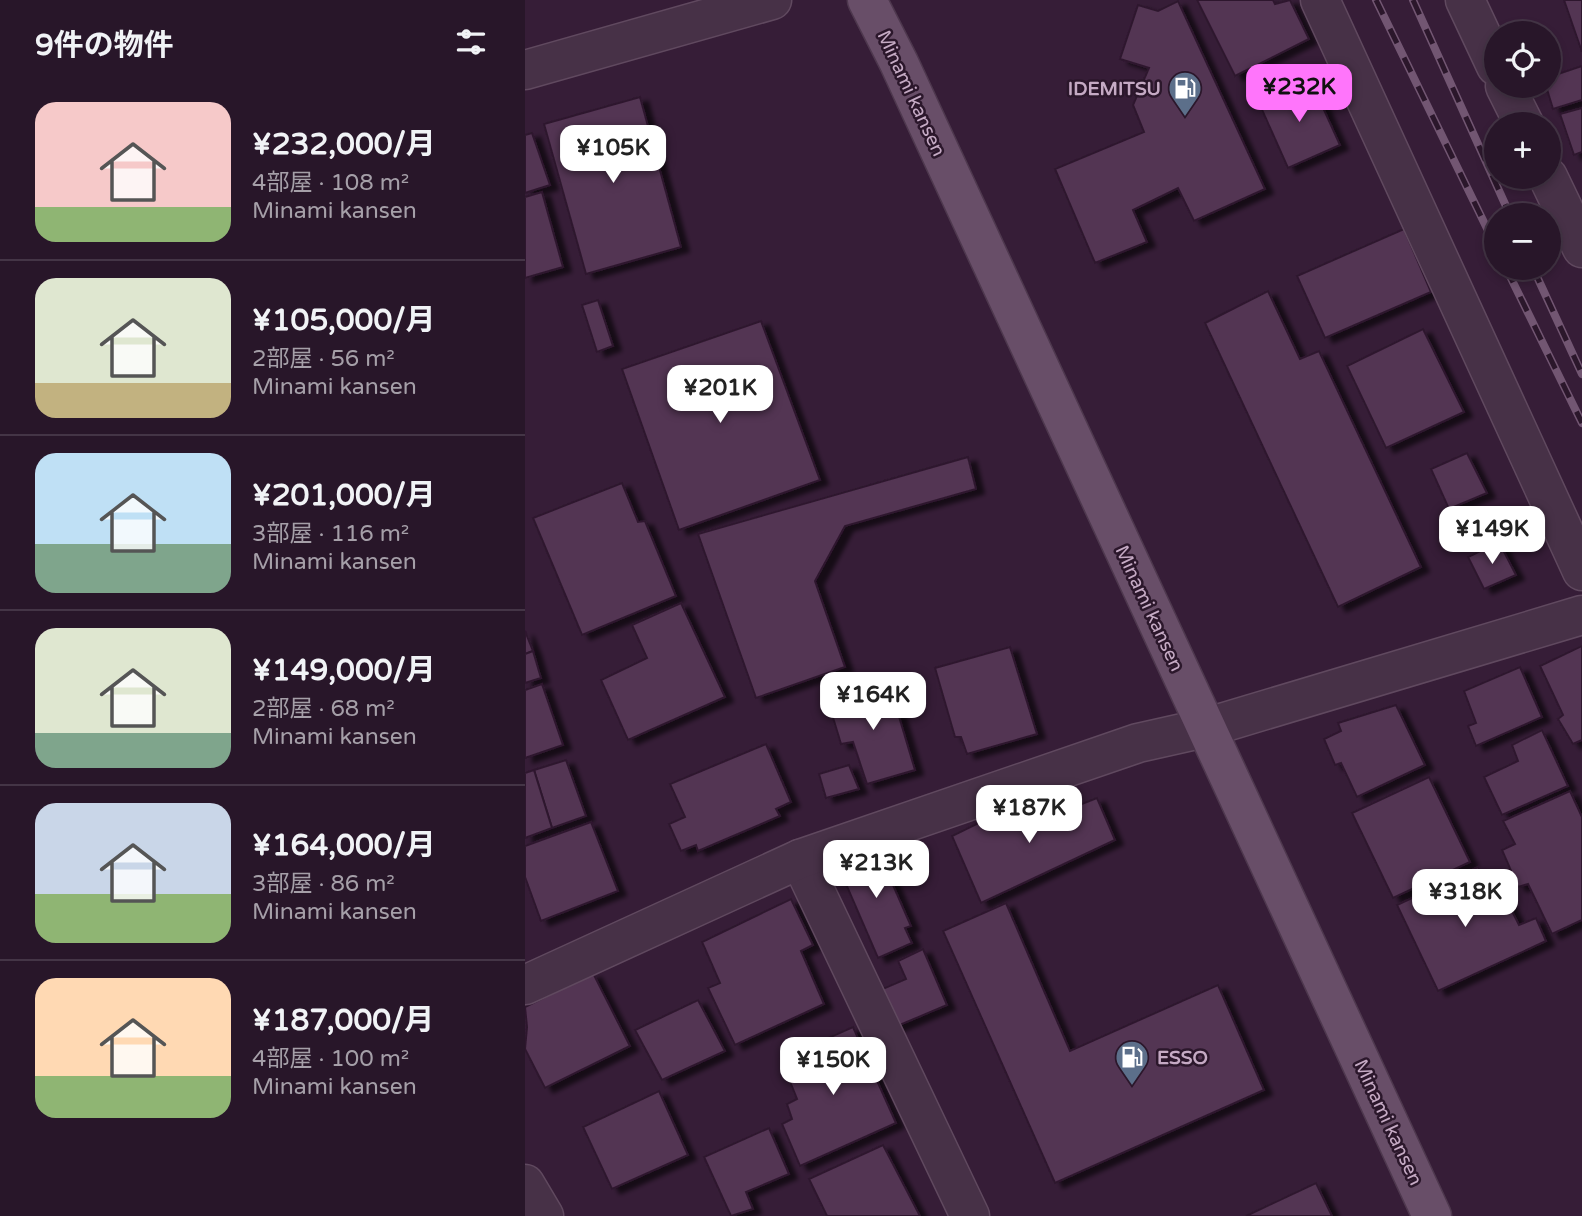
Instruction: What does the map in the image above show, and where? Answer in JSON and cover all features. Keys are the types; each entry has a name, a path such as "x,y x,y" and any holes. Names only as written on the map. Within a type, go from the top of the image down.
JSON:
{"main road":[{"name":"Minami kansen","path":"867,0 899,63 1432,1216"}],"street":[{"path":"525,70 772,0"},
{"path":"1320,0 1582,571"},
{"path":"1465,0 1484,40"},
{"path":"1554,189 1582,248"},
{"path":"525,985 800,859 1139,744 1205,728 1582,615"},
{"path":"800,859 970,1216"},
{"path":"525,1184 544,1216"}],"building":[{"path":"1197,0 1273,0 1275,4 1290,0 1309,39 1235,76"},
{"path":"1564,0 1582,0 1582,52"},
{"name":"IDEMITSU","path":"1178,1 1265,189 1194,221 1178,188 1133,210 1147,242 1095,263 1055,169 1144,132 1133,105 1149,68 1120,59 1138,5 1158,11"},
{"path":"1582,66 1582,100 1553,109 1550,98 1561,98 1561,73"},
{"path":"1310,79 1340,145 1288,168 1259,103"},
{"path":"640,97 681,247 586,274 544,124"},
{"path":"1582,108 1582,152 1574,155 1561,114"},
{"path":"532,133 550,185 525,193 525,135"},
{"path":"542,192 563,267 525,278 525,197"},
{"path":"1404,229 1431,292 1325,338 1297,276"},
{"path":"1268,291 1300,359 1319,351 1421,567 1338,607 1205,323"},
{"path":"598,300 613,346 597,352 582,305"},
{"path":"761,321 820,480 679,530 622,369"},
{"path":"1423,329 1464,412 1386,448 1347,366"},
{"path":"1467,453 1487,493 1449,509 1431,469"},
{"path":"968,457 976,489 845,526 815,581 845,667 756,698 698,534"},
{"path":"622,483 638,522 645,521 676,596 582,635 533,518"},
{"path":"1499,542 1516,575 1484,589 1468,557"},
{"path":"681,603 725,697 628,740 601,680 647,658 632,625"},
{"path":"525,631 533,651 525,654"},
{"path":"1582,646 1582,740 1573,744 1558,719 1563,715 1540,666"},
{"path":"1010,647 1037,734 967,754 961,737 955,737 935,668"},
{"path":"533,651 541,678 525,683 525,654"},
{"path":"1520,667 1542,717 1476,746 1468,726 1476,723 1464,691"},
{"path":"889,683 915,770 867,784 853,742 841,744 828,701"},
{"path":"542,684 563,745 525,758 525,690"},
{"path":"1396,705 1425,765 1357,797 1341,763 1335,765 1324,739 1341,731 1338,723"},
{"path":"1542,730 1568,786 1502,815 1484,777 1518,761 1512,745"},
{"path":"766,744 791,802 776,809 780,816 698,851 696,845 681,851 669,824 685,817 670,784"},
{"path":"566,760 586,816 552,828 534,770"},
{"path":"849,765 859,789 826,798 819,774"},
{"path":"534,770 552,828 525,838 525,773"},
{"path":"1429,777 1470,862 1393,898 1352,813"},
{"path":"1570,791 1582,817 1582,920 1552,934 1528,884 1518,887 1502,850 1515,844 1503,821"},
{"path":"1064,798 1069,809 1097,798 1115,840 981,903 952,836 1005,810 1011,821"},
{"path":"591,822 618,891 541,921 525,877 525,846"},
{"path":"875,844 911,926 905,928 912,943 878,958 836,861"},
{"path":"1478,867 1497,905 1508,903 1519,925 1536,918 1546,941 1438,991 1397,905"},
{"path":"791,899 813,945 801,951 824,1004 735,1045 708,988 720,983 702,942"},
{"path":"1006,903 1070,1051 1218,985 1264,1090 1055,1183 943,931"},
{"path":"923,949 947,1005 888,1030 873,993 906,979 898,961"},
{"path":"593,973 630,1046 545,1088 525,1049 525,1007"},
{"path":"698,1000 725,1051 662,1080 635,1030"},
{"path":"853,1027 896,1123 800,1166 782,1124 792,1119 787,1104 797,1099 781,1059"},
{"path":"659,1091 688,1155 612,1189 583,1127"},
{"path":"769,1128 789,1174 746,1192 753,1209 731,1216 704,1157"},
{"path":"883,1145 920,1216 827,1216 809,1179"},
{"path":"1316,1183 1332,1216 1246,1216"}],"railway":[{"path":"1376,0 1484,222"},
{"path":"1413,0 1505,203"},
{"path":"1512,280 1582,423"},
{"path":"1539,280 1582,374"}],"place":[{"name":"IDEMITSU","path":"1185,118"},
{"name":"ESSO","path":"1132,1087"}]}
